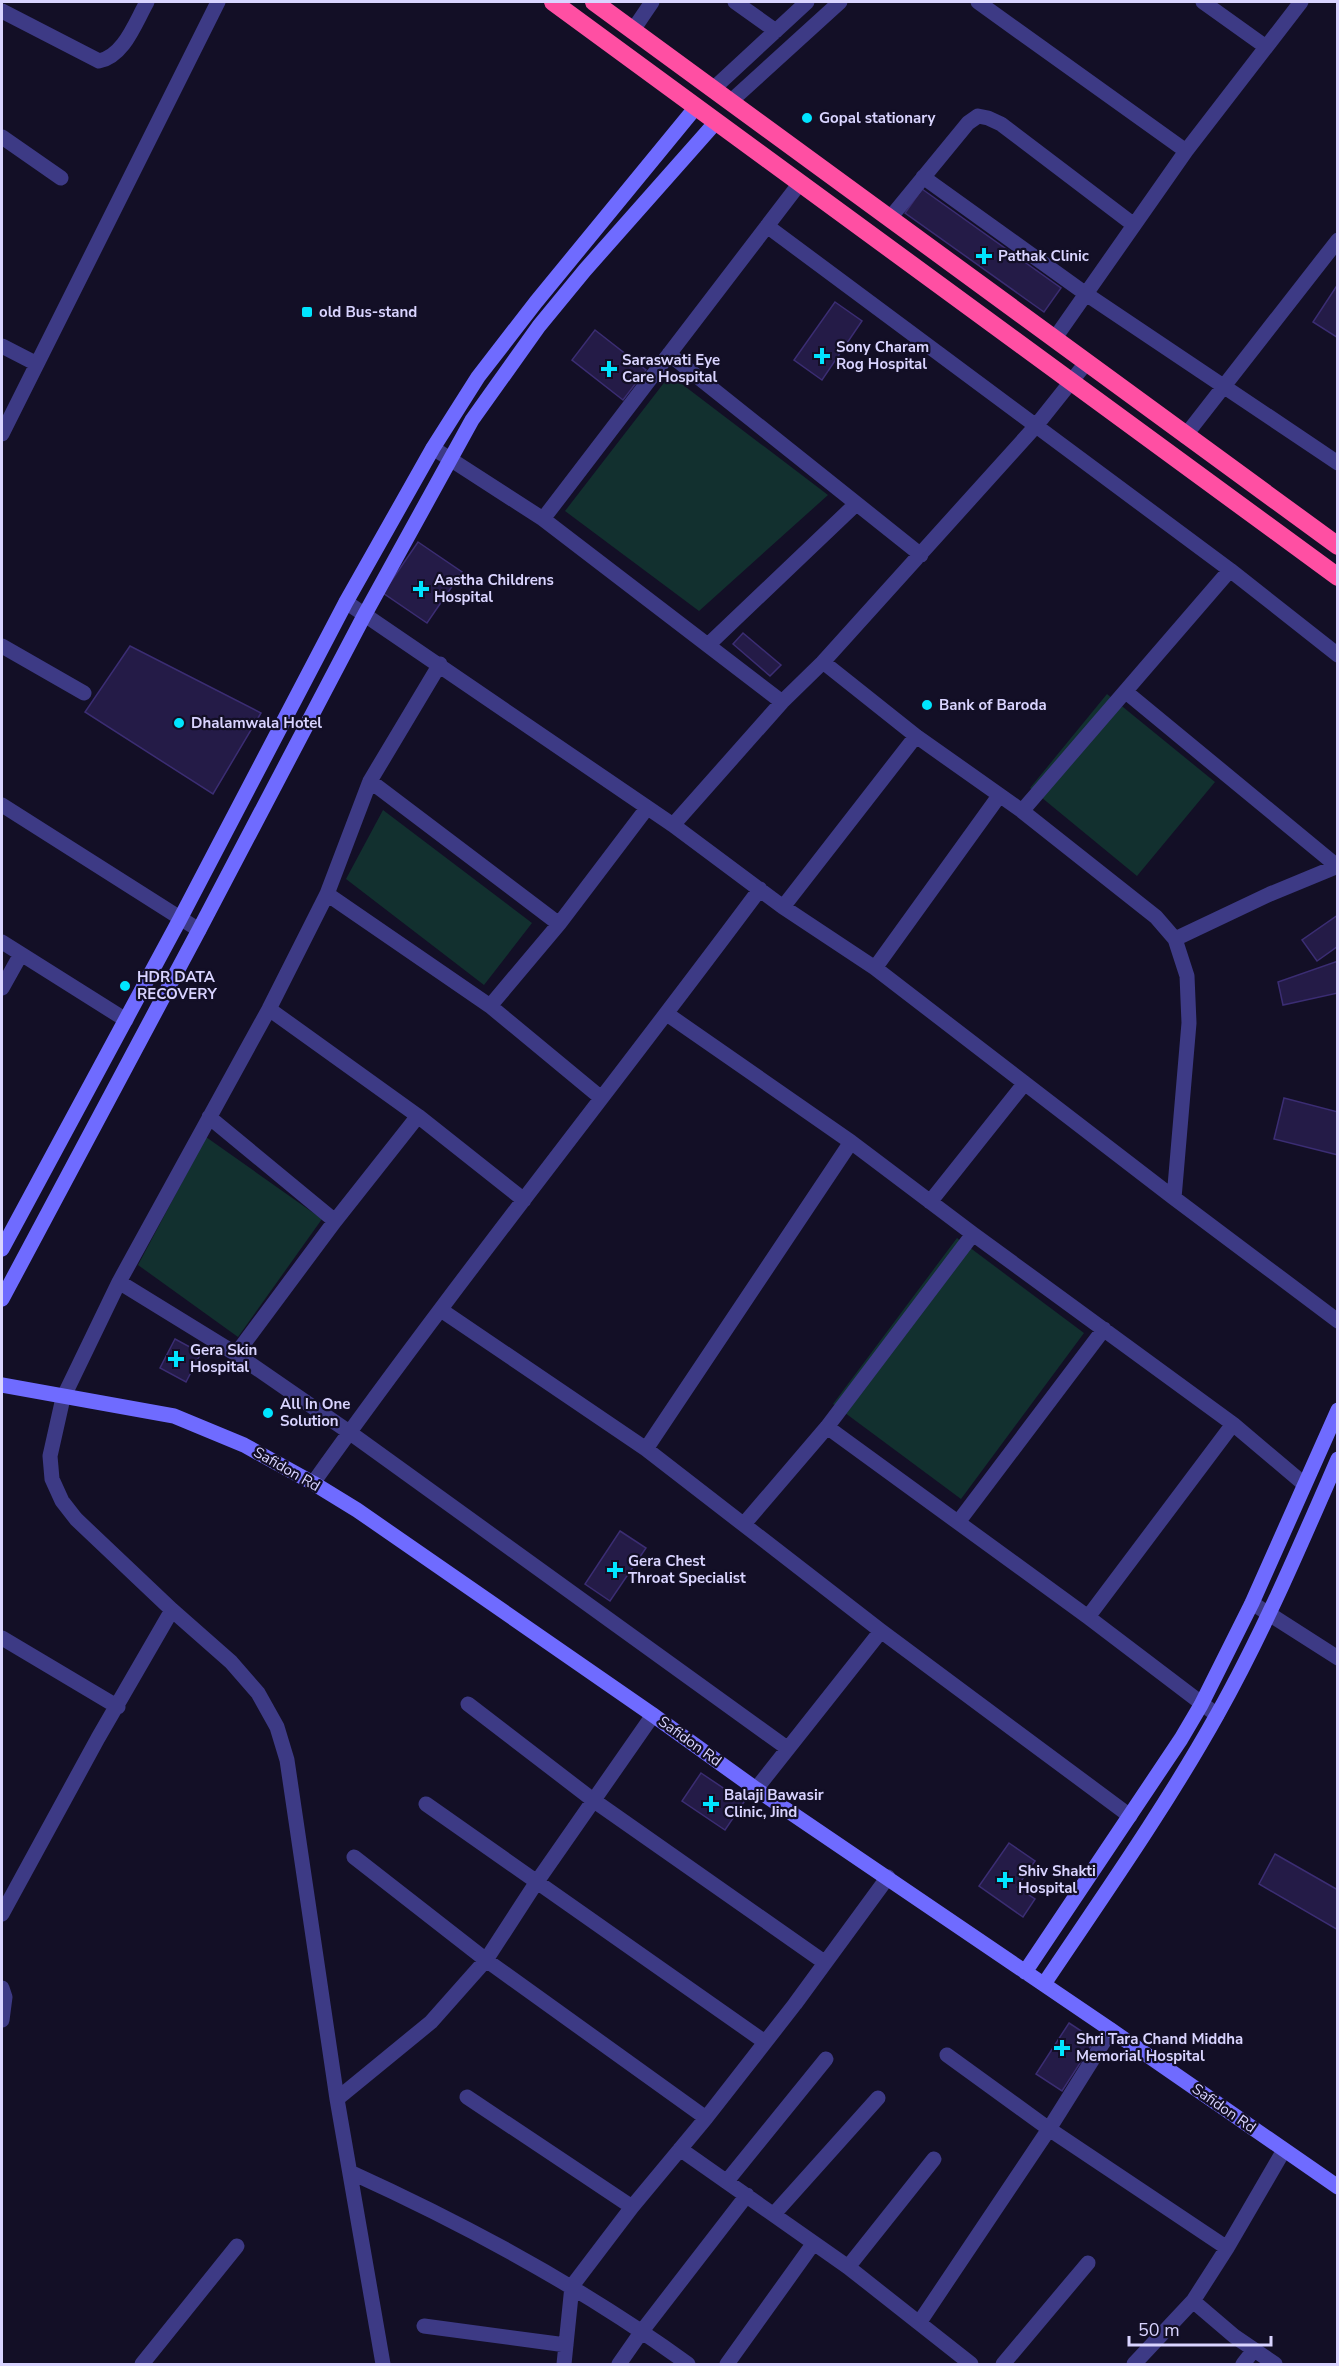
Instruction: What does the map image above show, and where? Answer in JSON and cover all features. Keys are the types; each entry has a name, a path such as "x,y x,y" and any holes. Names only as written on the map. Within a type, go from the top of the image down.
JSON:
{"highway":[{"path":"553,2 1338,577"},
{"path":"594,2 1338,546"}],"street":[{"path":"2,11 99,61 111,59 121,48 147,2"},
{"path":"2,434 35,363 218,2"},
{"path":"633,30 652,2"},
{"path":"735,2 776,31"},
{"path":"713,88 807,2"},
{"path":"730,102 840,2"},
{"path":"978,2 1185,151"},
{"path":"1203,2 1266,47"},
{"path":"1055,338 1185,151 1300,2"},
{"path":"2,1249 6,1229 126,1020 346,602 433,448 478,377 696,107"},
{"path":"890,218 968,123 978,116 1001,124 1134,225"},
{"path":"2,1299 364,614 478,411 539,326 585,270 716,122"},
{"path":"2,137 61,178"},
{"path":"923,177 1086,294 1338,463"},
{"path":"543,519 800,183"},
{"path":"767,226 1230,570 1338,655"},
{"path":"1185,436 1225,388 1338,240"},
{"path":"2,346 35,363"},
{"path":"669,354 921,555"},
{"path":"673,825 782,702 823,662 921,555 1035,427 1086,363"},
{"path":"433,448 543,519 782,702"},
{"path":"708,645 856,504"},
{"path":"1022,811 1230,570"},
{"path":"346,602 673,825 783,907 875,968 1173,1198 1338,1321"},
{"path":"2,646 84,693"},
{"path":"823,662 916,736 1022,811 1156,917 1175,939 1187,976 1189,1023 1173,1198"},
{"path":"383,2364 337,2099 287,1760 278,1727 258,1693 231,1662 76,1519 62,1500 52,1479 50,1456 63,1398 119,1282 268,1008 327,894 370,781 440,664"},
{"path":"1126,692 1337,866 1270,894 1175,939"},
{"path":"783,907 916,736"},
{"path":"370,781 559,924"},
{"path":"875,968 999,796"},
{"path":"2,805 199,930"},
{"path":"490,1006 559,924 647,808"},
{"path":"313,1483 600,1097 667,1014 760,889"},
{"path":"327,894 490,1006 600,1097"},
{"path":"2,942 126,1020"},
{"path":"2,988 21,954"},
{"path":"268,1008 417,1116 524,1200"},
{"path":"667,1014 851,1142 1233,1424 1304,1484"},
{"path":"930,1202 1024,1084"},
{"path":"236,1354 417,1116"},
{"path":"208,1117 335,1221"},
{"path":"646,1449 851,1142"},
{"path":"744,1524 827,1427 973,1234"},
{"path":"119,1282 236,1354 349,1432 787,1748"},
{"path":"441,1310 646,1449 881,1631 1130,1816"},
{"path":"959,1521 1104,1329"},
{"name":"Safidon Rd","path":"2,1385 63,1398 174,1416 244,1444 313,1483 357,1510 756,1789 888,1877 1338,2187"},
{"path":"1025,1972 1130,1816 1201,1705 1252,1603 1338,1410"},
{"path":"1088,1617 1233,1424"},
{"path":"827,1427 959,1521 1217,1715"},
{"path":"1044,1984 1176,1785 1217,1715 1269,1614 1338,1459"},
{"path":"1252,1603 1338,1658"},
{"path":"2,1914 98,1738 172,1610"},
{"path":"756,1789 881,1631"},
{"path":"2,1638 118,1707"},
{"path":"468,1704 593,1800 824,1962"},
{"path":"337,2099 431,2022 486,1960 536,1883 653,1715"},
{"path":"426,1804 765,2042"},
{"path":"354,1857 486,1960 706,2118"},
{"path":"564,2364 572,2286 632,2207 706,2118 795,2004 888,1877"},
{"path":"2,1988 5,1997 2,2020"},
{"path":"919,2323 1049,2129 1111,2030"},
{"path":"947,2055 1049,2129 1227,2248"},
{"path":"728,2181 826,2059"},
{"path":"467,2097 632,2207"},
{"path":"774,2214 878,2098"},
{"path":"680,2149 848,2267 971,2364"},
{"path":"1134,2364 1192,2301 1227,2248 1284,2150"},
{"path":"848,2267 934,2159"},
{"path":"350,2172 440,2214 572,2286 688,2364"},
{"path":"619,2364 747,2195"},
{"path":"727,2364 813,2244"},
{"path":"142,2364 237,2246"},
{"path":"1003,2364 1088,2264"},
{"path":"1192,2301 1253,2351 1275,2364"},
{"path":"424,2326 566,2345"},
{"path":"1243,2364 1253,2351"}],"green space":[{"path":"670,375 828,495 699,611 565,511"},
{"path":"1107,694 1215,782 1137,876 1030,788"},
{"path":"383,810 532,923 484,985 346,879"},
{"path":"206,1137 322,1219 238,1337 138,1265"},
{"path":"957,1238 1084,1333 961,1499 833,1404"}],"building":[{"path":"922,189 1061,288 1044,312 905,213"},
{"path":"1338,284 1338,338 1313,322"},
{"path":"835,302 862,321 822,380 794,360"},
{"path":"595,330 646,370 623,400 572,360"},
{"path":"418,542 462,572 427,623 383,593"},
{"path":"743,633 781,665 770,676 733,644"},
{"name":"Dhalamwala Hotel","path":"130,646 261,713 213,794 85,712"},
{"path":"1338,915 1338,946 1317,961 1302,940"},
{"path":"1338,961 1338,993 1283,1005 1278,982"},
{"path":"1284,1098 1338,1112 1338,1155 1274,1139"},
{"path":"175,1339 201,1353 186,1382 160,1368"},
{"path":"620,1531 646,1548 610,1601 585,1584"},
{"path":"701,1773 744,1802 725,1830 682,1801"},
{"path":"1009,1843 1035,1861 1017,1887 1035,1899 1023,1917 979,1886"},
{"path":"1275,1854 1338,1890 1338,1930 1259,1884"},
{"path":"1069,2023 1095,2040 1062,2091 1036,2074"}],"place":[{"name":"Gopal stationary","path":"807,118"},
{"name":"Pathak Clinic","path":"984,256"},
{"name":"old Bus-stand","path":"307,312"},
{"name":"Sony Charam Rog Hospital","path":"822,356"},
{"name":"Saraswati Eye Care Hospital","path":"609,369"},
{"name":"Aastha Childrens Hospital","path":"421,589"},
{"name":"Bank of Baroda","path":"927,705"},
{"name":"Dhalamwala Hotel","path":"179,723"},
{"name":"HDR DATA RECOVERY","path":"125,986"},
{"name":"Gera Skin Hospital","path":"176,1359"},
{"name":"All In One Solution","path":"268,1413"},
{"name":"Gera Chest Throat Specialist","path":"615,1570"},
{"name":"Balaji Bawasir Clinic, Jind","path":"711,1804"},
{"name":"Shiv Shakti Hospital","path":"1005,1880"},
{"name":"Shri Tara Chand Middha Memorial Hospital","path":"1062,2048"}]}
